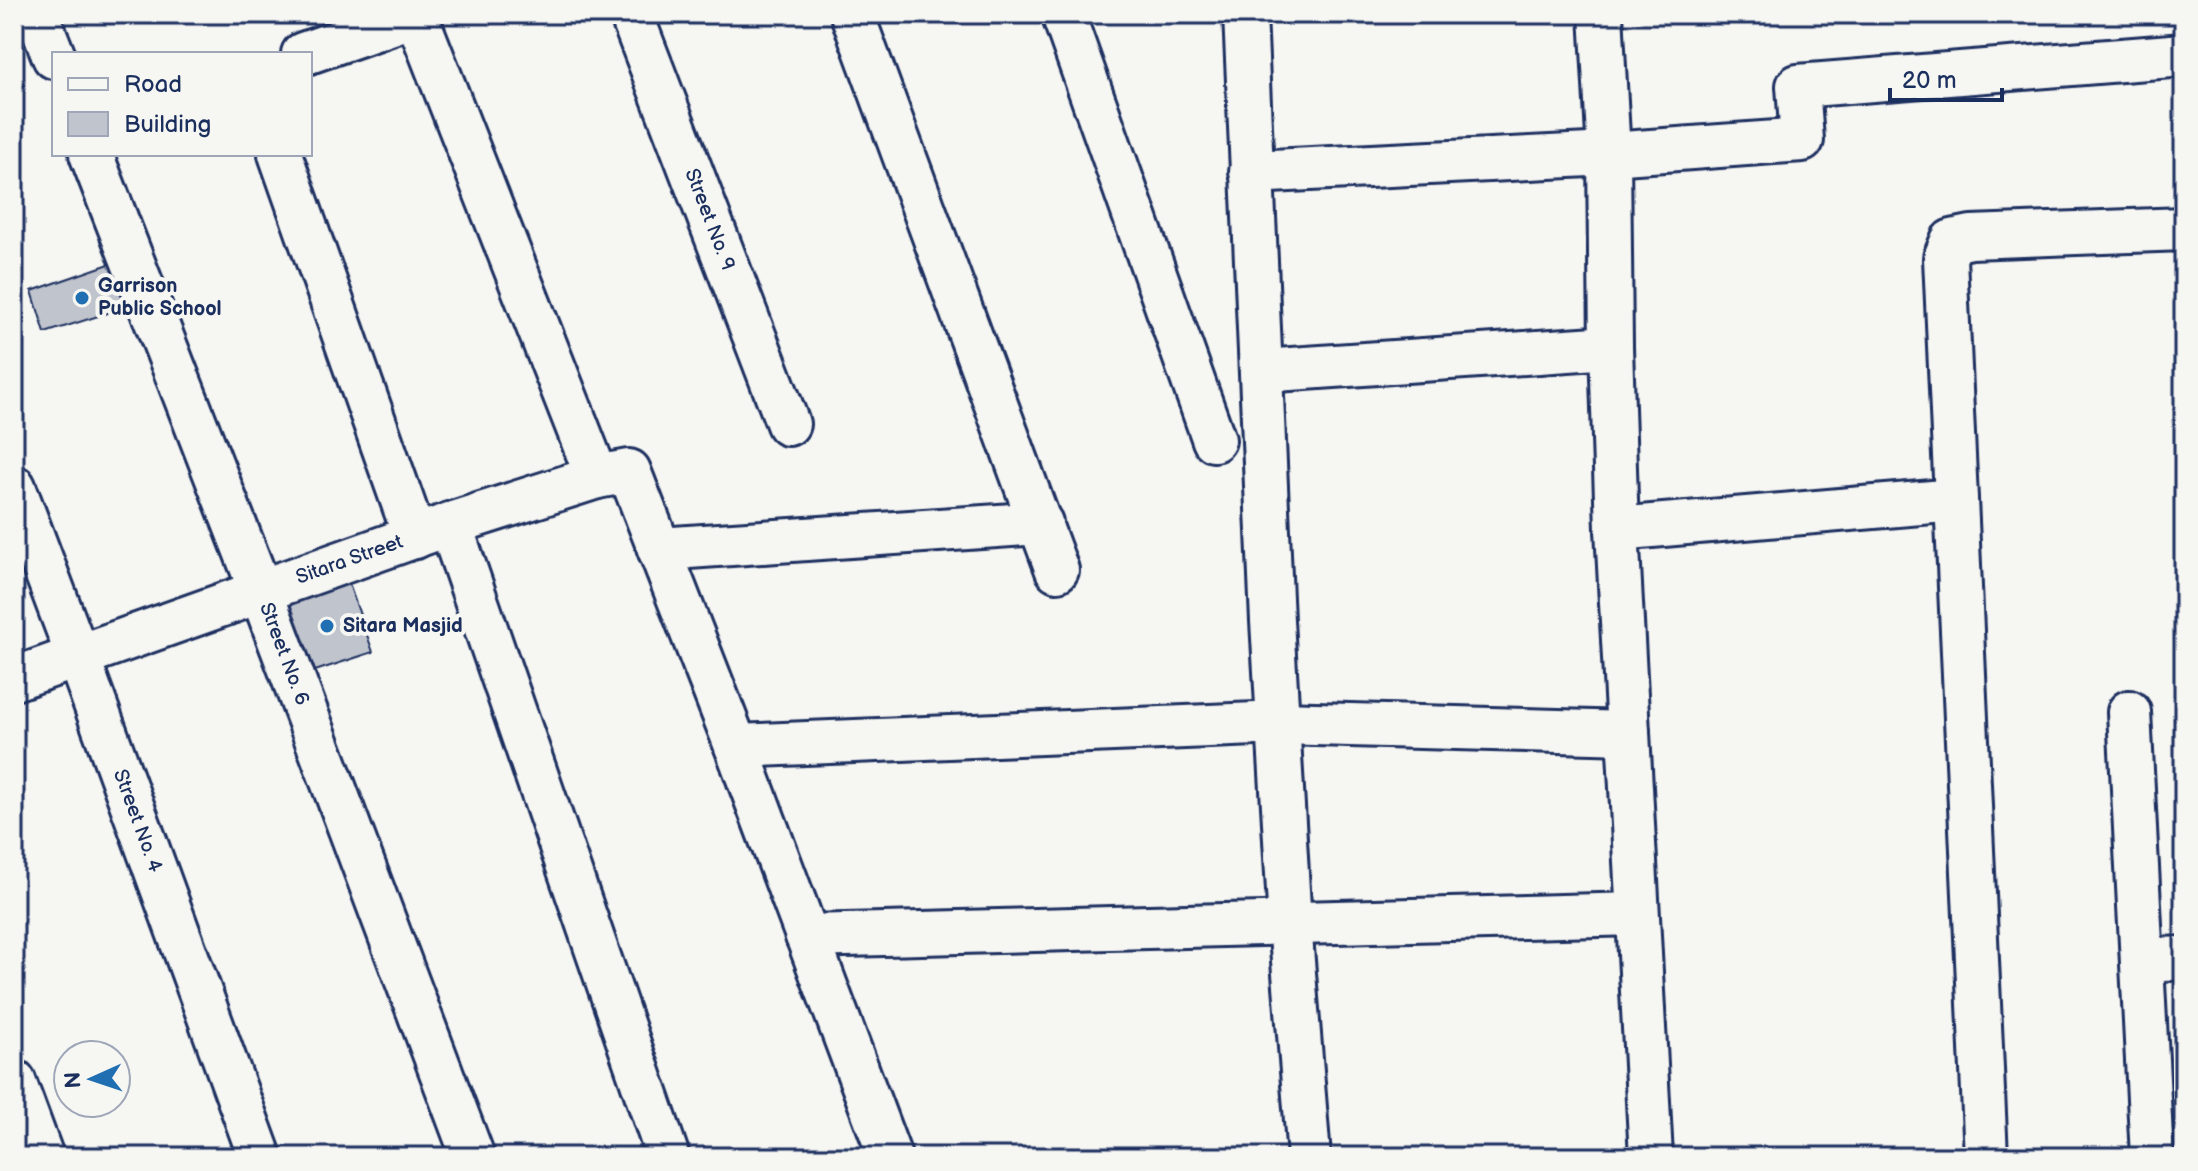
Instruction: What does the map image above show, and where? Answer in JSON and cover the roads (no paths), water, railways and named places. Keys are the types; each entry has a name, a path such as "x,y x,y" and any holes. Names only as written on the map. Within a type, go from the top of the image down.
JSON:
{"street":[{"path":"37,14 52,52"},
{"path":"309,52 417,14 597,477"},
{"name":"Street No. 9","path":"631,14 788,424"},
{"path":"852,14 1057,570"},
{"path":"1063,14 1214,440"},
{"path":"1245,14 1272,621 1290,924 1309,1157"},
{"path":"1601,14 1609,154 1617,529 1651,1157"},
{"path":"1251,172 1609,154 1802,140 1798,86 2184,55"},
{"name":"Street No. 6","path":"92,156 261,592 473,1157"},
{"path":"281,156 432,530 668,1157"},
{"path":"1986,1157 1945,258 1952,241 1971,237 2184,229"},
{"path":"1261,371 1611,347"},
{"name":"Sitara Street","path":"14,679 432,530 597,477 629,471 659,549"},
{"name":"Street No. 4","path":"14,487 260,1157"},
{"path":"1617,529 1956,500"},
{"path":"890,1157 659,549 1041,523"},
{"path":"2129,712 2152,1157"},
{"path":"736,746 1280,723 1628,733"},
{"path":"807,936 1637,914"},
{"path":"2142,960 2184,958"},
{"path":"14,1081 42,1157"}],"place":[{"name":"Garrison Public School","path":"82,298"},
{"name":"Sitara Masjid","path":"327,626"}]}
